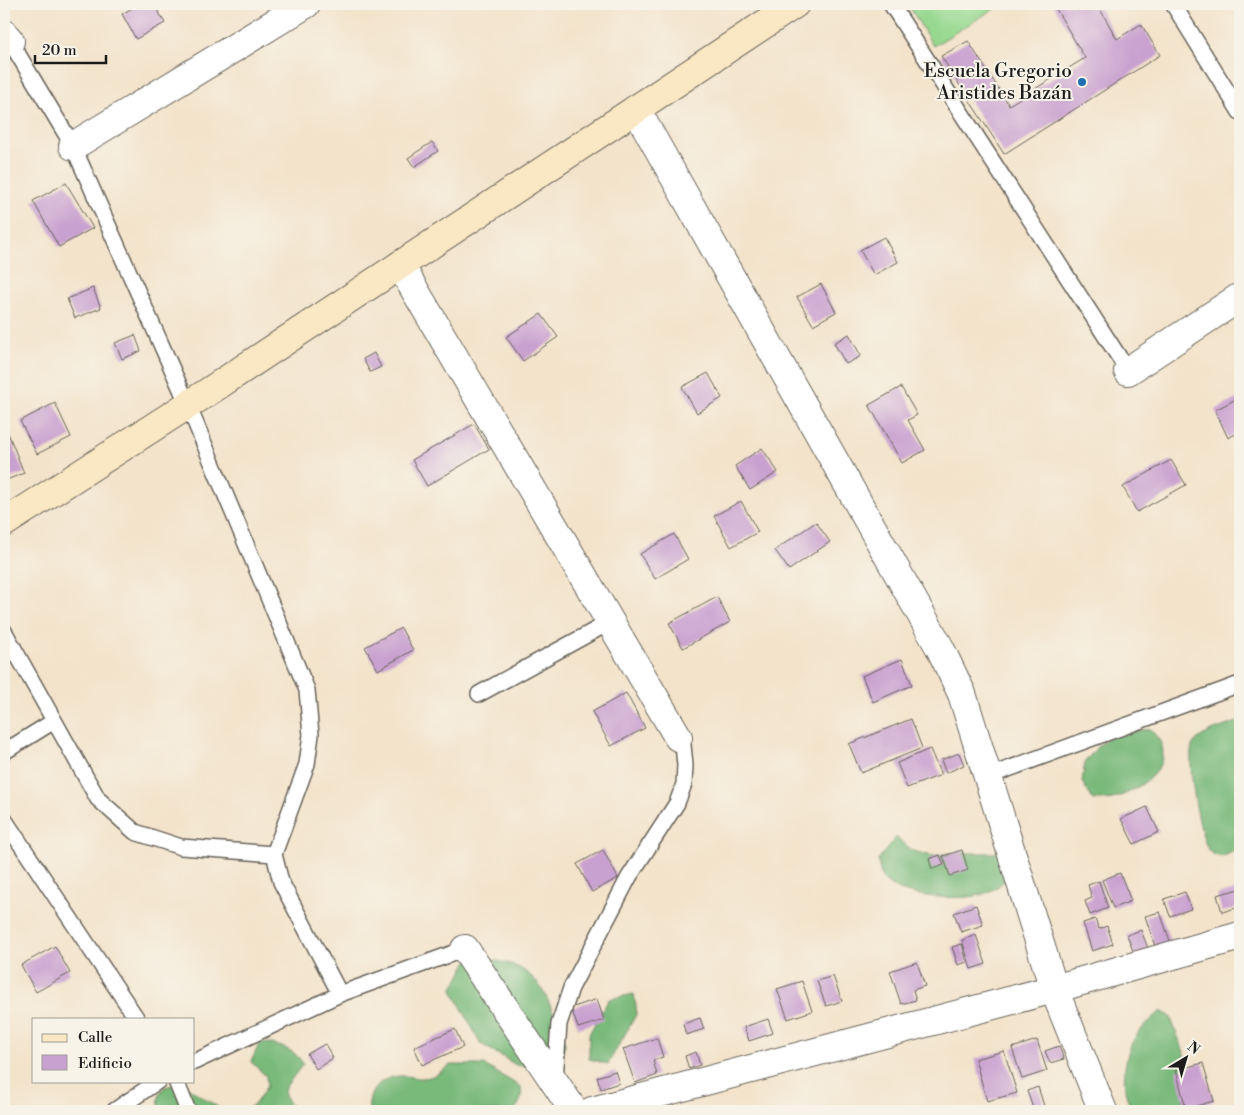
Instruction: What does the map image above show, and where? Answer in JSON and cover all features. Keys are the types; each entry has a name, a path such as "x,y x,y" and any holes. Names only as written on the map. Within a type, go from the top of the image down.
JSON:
{"street":[{"path":"73,146 306,4"},
{"path":"4,523 196,399 795,4"},
{"path":"636,109 940,648 962,694 1054,990 1103,1111"},
{"path":"400,265 678,737"},
{"path":"1128,371 1240,297"},
{"path":"592,1111 1054,990 1240,936"},
{"path":"465,949 574,1111"}],"lane":[{"path":"891,4 1128,371"},
{"path":"1173,4 1240,112"},
{"path":"7,38 73,146 196,399 307,690 311,735 307,764 274,854 282,882 340,994"},
{"path":"479,694 610,622"},
{"path":"4,631 98,799 136,832 181,848 274,854"},
{"path":"989,776 1240,684"},
{"path":"4,752 54,721"},
{"path":"555,1083 559,1024 571,988 629,877 679,796 684,784 686,765 683,745 678,737"},
{"path":"4,819 136,1018"},
{"path":"195,1062 340,994 465,949"},
{"path":"114,1111 157,1082"},
{"path":"176,1082 188,1111"}],"green space":[{"path":"908,4 1002,4 933,46"},
{"path":"1240,721 1240,849 1221,857 1210,852 1202,833 1192,781 1191,752 1193,744 1202,736"},
{"path":"1151,729 1162,746 1163,755 1155,773 1130,792 1110,799 1093,800 1082,782 1085,762 1098,746 1113,734"},
{"path":"896,837 913,851 933,856 952,853 994,853 1012,848 1015,869 995,889 977,896 948,898 901,890 883,879 878,860"},
{"path":"470,957 513,965 524,971 541,988 552,1009 565,1044 558,1064 538,1068 516,1065 481,1044 452,990"},
{"path":"634,994 637,1013 608,1064 589,1059 589,1034 609,999"},
{"path":"1161,1011 1170,1016 1185,1055 1183,1111 1134,1111 1127,1096 1124,1078 1129,1050 1138,1034"},
{"path":"260,1042 291,1051 300,1059 303,1064 284,1089 289,1103 302,1111 243,1111 255,1104 267,1086 266,1076 251,1062"},
{"path":"451,1065 484,1065 521,1087 521,1097 518,1106 513,1111 369,1111 373,1090 383,1081 396,1076 427,1078"},
{"path":"184,1085 224,1111 162,1111 158,1102 160,1093 164,1087"}],"building":[{"path":"139,4 154,4 165,23 136,39 122,14"},
{"name":"Escuela Gregorio Aristides Bazán","path":"1053,4 1097,4 1117,39 1141,24 1160,55 1004,154 941,56 968,41 1009,105 1085,58"},
{"path":"432,142 438,151 414,167 408,158"},
{"path":"66,183 93,228 59,247 33,201"},
{"path":"884,237 898,262 874,275 860,250"},
{"path":"821,284 836,312 813,325 797,297"},
{"path":"93,288 101,308 75,318 67,299"},
{"path":"541,314 558,337 523,361 506,337"},
{"path":"849,334 861,356 846,364 834,343"},
{"path":"135,335 141,351 122,359 115,343"},
{"path":"374,353 381,367 370,372 363,359"},
{"path":"708,373 722,398 697,413 682,387"},
{"path":"901,387 917,415 908,420 925,450 902,463 869,405"},
{"path":"1240,397 1240,432 1228,438 1215,410"},
{"path":"55,403 71,437 37,454 20,421"},
{"path":"4,423 24,473 4,481"},
{"path":"474,424 489,449 427,486 412,460"},
{"path":"762,448 778,472 750,490 735,466"},
{"path":"1171,460 1186,485 1137,512 1123,487"},
{"path":"741,501 758,532 731,547 714,516"},
{"path":"816,522 830,542 789,570 775,550"},
{"path":"674,534 688,559 655,579 640,554"},
{"path":"717,597 730,622 683,648 669,623"},
{"path":"401,628 413,650 378,670 365,647"},
{"path":"902,659 912,685 873,702 862,676"},
{"path":"626,693 645,728 611,746 592,712"},
{"path":"911,719 922,748 861,773 849,744"},
{"path":"930,749 941,775 907,788 897,763"},
{"path":"959,753 964,765 946,773 941,760"},
{"path":"1147,807 1159,832 1134,844 1121,819"},
{"path":"603,850 618,878 592,892 577,864"},
{"path":"962,850 968,870 950,876 943,856"},
{"path":"940,855 944,865 932,869 929,859"},
{"path":"1120,873 1131,901 1113,908 1102,880"},
{"path":"1099,881 1108,908 1090,915 1085,901 1092,898 1088,885"},
{"path":"1239,889 1240,907 1222,912 1217,895"},
{"path":"1185,892 1191,909 1170,916 1164,899"},
{"path":"976,905 983,925 961,932 954,913"},
{"path":"1160,912 1171,944 1156,949 1145,916"},
{"path":"1095,919 1099,929 1107,926 1113,944 1092,951 1083,923"},
{"path":"1141,930 1149,951 1135,956 1127,935"},
{"path":"976,935 986,964 971,969 962,940"},
{"path":"962,944 967,962 958,965 952,947"},
{"path":"55,946 70,973 36,992 21,965"},
{"path":"917,962 925,986 913,990 916,1000 901,1004 890,971"},
{"path":"833,976 842,1001 826,1006 817,981"},
{"path":"802,981 812,1011 788,1019 777,989"},
{"path":"597,999 604,1020 578,1028 571,1008"},
{"path":"700,1018 704,1029 686,1035 683,1024"},
{"path":"768,1019 773,1033 749,1041 744,1027"},
{"path":"455,1029 463,1047 422,1065 414,1047"},
{"path":"657,1038 663,1057 653,1060 657,1075 635,1083 623,1049"},
{"path":"1037,1040 1047,1071 1022,1079 1012,1048"},
{"path":"325,1044 333,1058 316,1069 307,1054"},
{"path":"1059,1046 1064,1059 1050,1063 1045,1051"},
{"path":"1004,1051 1017,1093 987,1101 975,1059"},
{"path":"696,1052 700,1065 689,1069 685,1056"},
{"path":"1203,1063 1214,1101 1196,1106 1197,1111 1180,1111 1186,1109 1176,1070"},
{"path":"615,1071 619,1083 601,1089 597,1077"},
{"path":"1038,1087 1045,1109 1034,1111 1027,1091"}],"place":[{"name":"Escuela Gregorio Aristides Bazán","path":"1082,82"}]}
